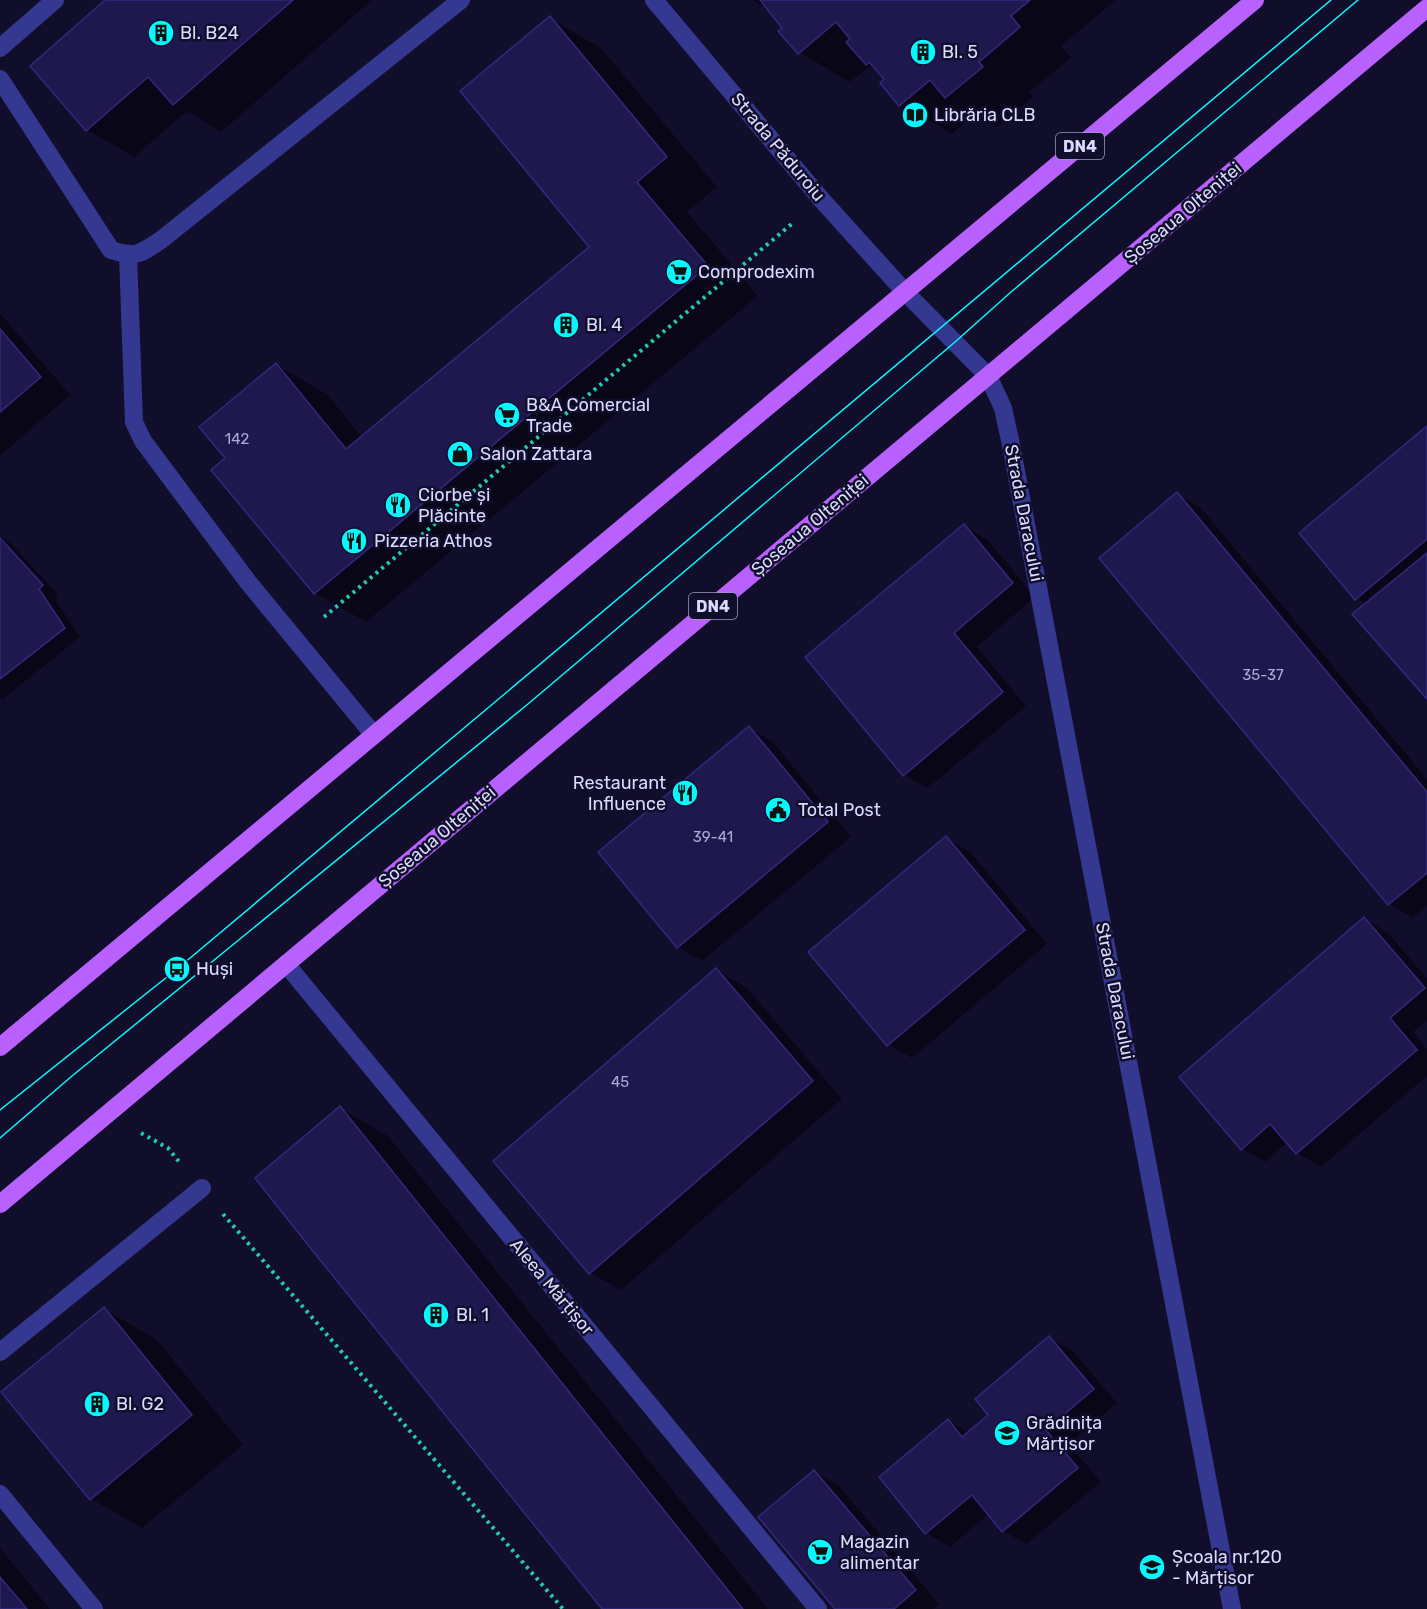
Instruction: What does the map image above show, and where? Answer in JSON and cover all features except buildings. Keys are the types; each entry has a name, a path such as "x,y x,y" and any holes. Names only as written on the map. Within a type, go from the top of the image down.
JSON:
{"main road":[{"name":"DN4","path":"0,1047 1255,0"},
{"name":"Șoseaua Olteniței","path":"0,1204 1427,8"}],"street":[{"path":"0,48 55,0"},
{"path":"0,79 111,250 128,255 146,250 161,240 460,0"},
{"name":"Strada Păduroiu","path":"654,0 821,199 905,292 988,376"},
{"path":"128,255 134,422 143,441 248,582 374,735"},
{"name":"Strada Daracului","path":"988,376 1003,408 1010,440 1232,1609"},
{"name":"Aleea Mărțișor","path":"286,964 818,1609"},
{"path":"0,1352 202,1188"},
{"path":"0,1494 94,1609"}],"path":[{"path":"296,641 821,199"},
{"path":"109,1113 168,1148 563,1609"}],"tram line":[{"path":"0,1110 177,969 1331,0"},
{"path":"0,1138 72,1076 528,704 1358,0"}],"place":[{"name":"Bl. B24","path":"161,33"},
{"name":"Bl. 5","path":"923,52"},
{"name":"Librăria CLB","path":"915,115"},
{"name":"Comprodexim","path":"679,272"},
{"name":"Bl. 4","path":"566,325"},
{"name":"B&A Comercial Trade","path":"507,415"},
{"name":"Salon Zattara","path":"460,454"},
{"name":"Ciorbe și Plăcinte","path":"398,505"},
{"name":"Pizzeria Athos","path":"354,541"},
{"name":"Restaurant Influence","path":"685,793"},
{"name":"Total Post","path":"778,810"},
{"name":"Huși","path":"177,969"},
{"name":"Bl. 1","path":"436,1315"},
{"name":"Bl. G2","path":"97,1404"},
{"name":"Grădinița Mărțisor","path":"1007,1433"},
{"name":"Magazin alimentar","path":"820,1552"},
{"name":"Școala nr.120 - Mărțisor","path":"1152,1567"}]}
